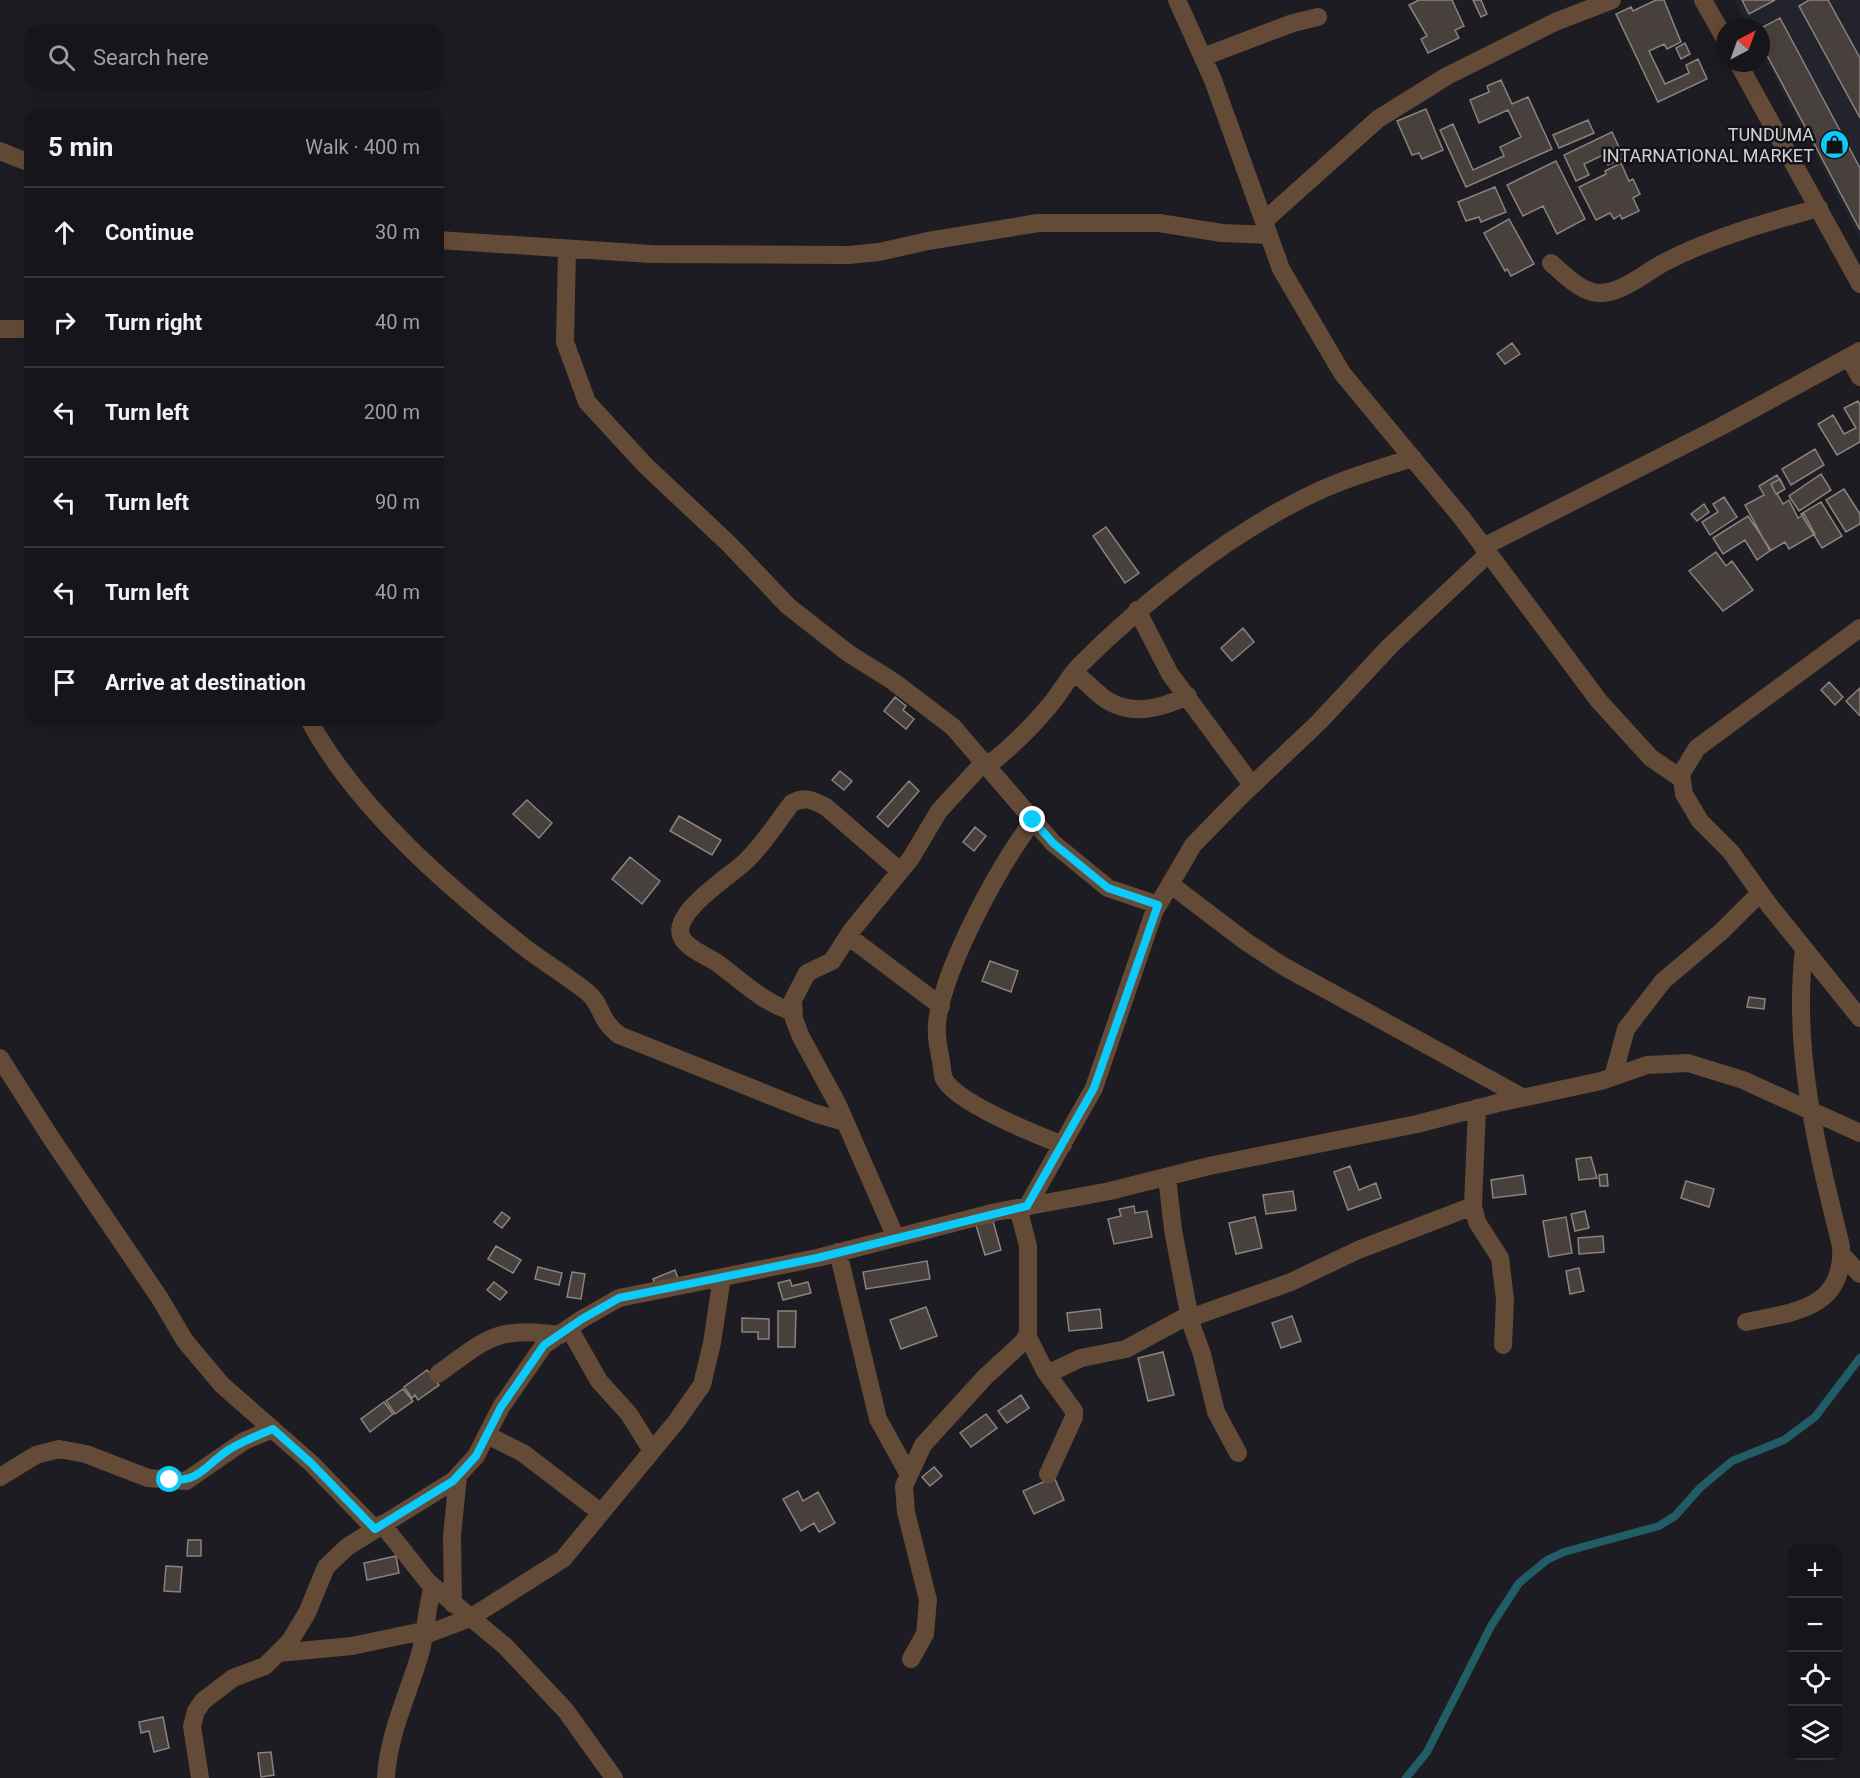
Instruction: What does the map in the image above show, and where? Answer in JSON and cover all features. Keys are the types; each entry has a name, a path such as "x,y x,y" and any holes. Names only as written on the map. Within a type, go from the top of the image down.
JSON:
{"street":[{"path":"1177,0 1203,57 1281,269 1342,373 1413,458 1599,701 1652,758 1682,779"},
{"path":"444,240 651,254 849,255 879,252 928,241 1038,223 1159,223 1222,233 1266,228 1378,119 1447,76 1555,22 1612,0"},
{"path":"1703,0 1716,23"},
{"path":"1203,57 1293,23 1318,17"},
{"path":"1743,72 1860,284"},
{"path":"0,151 24,161"},
{"path":"1551,263 1574,282 1592,292 1608,292 1631,283 1664,263 1720,240 1819,208"},
{"path":"567,249 565,342 587,402 645,465 729,544 788,606 848,653 894,682 953,727 987,763 1053,843 1108,888 1158,905"},
{"path":"0,329 24,328"},
{"path":"1048,1474 1074,1417 1069,1401 1047,1374 1027,1335 1028,1246 1023,1207 1063,1144 1094,1088 1158,905 1193,845 1319,722 1390,646 1485,551 1854,355 1860,377"},
{"path":"896,1238 845,1122 801,1037 793,1000 807,973 832,960 927,835 939,811 987,763 1012,746 1074,673 1137,610 1244,533 1305,497 1363,474 1413,458"},
{"path":"1137,610 1170,674 1252,785"},
{"path":"1860,628 1696,748 1681,774 1684,795 1700,821 1731,852 1760,893 1860,1018"},
{"path":"1074,673 1088,681 1110,702 1132,708 1155,710 1188,696"},
{"path":"313,726 343,772 382,818 433,869 489,918 594,998 603,1021 619,1035 814,1113 845,1122"},
{"path":"794,1012 779,1008 712,959 687,944 680,930 688,914 709,890 746,862 792,803 801,798 813,800 826,807 900,871"},
{"path":"1033,820 1016,844 982,906 957,960 941,1006 937,1037 944,1079 967,1099 999,1118 1063,1144"},
{"path":"1170,884 1245,941 1284,966 1522,1097"},
{"path":"1613,1077 1626,1029 1663,981 1722,931 1760,893"},
{"path":"848,936 941,1006"},
{"path":"1746,1322 1815,1305 1835,1287 1842,1265 1842,1255 1810,1109 1799,987 1804,949"},
{"path":"0,1058 51,1138 159,1297 185,1341 222,1385 311,1463 378,1526 433,1586 505,1646 566,1711 614,1778"},
{"path":"200,1778 192,1726 196,1711 218,1689 234,1678 265,1666 290,1641 307,1613 326,1567 347,1547 458,1476 476,1456 501,1407 544,1345 619,1298 837,1252 1023,1207 1110,1191 1417,1124 1613,1077 1647,1065 1688,1064 1743,1080 1860,1133"},
{"path":"1477,1108 1473,1206 1477,1222 1500,1258 1505,1299 1503,1346"},
{"path":"1167,1177 1173,1230 1189,1316 1203,1353 1216,1412 1238,1454"},
{"path":"1047,1374 1081,1358 1126,1349 1189,1316 1291,1282 1358,1250 1473,1206"},
{"path":"837,1252 878,1419 909,1476"},
{"path":"1842,1255 1860,1274"},
{"path":"278,1653 352,1646 423,1634 470,1618 563,1559 652,1451 702,1385 712,1343 722,1277"},
{"path":"438,1374 501,1333 519,1330 564,1331"},
{"path":"564,1331 599,1381 629,1414 652,1451"},
{"path":"911,1659 925,1634 928,1600 906,1512 904,1486 923,1445 1027,1335"},
{"path":"0,1477 36,1455 59,1449 86,1454 148,1478 186,1481 244,1441 273,1429"},
{"path":"487,1435 523,1453 600,1512"},
{"path":"453,1604 452,1536 458,1476"},
{"path":"386,1778 394,1729 421,1651 433,1586"}],"shaded area":[{"name":"TUNDUMA INTARNATIONAL MARKET","path":"1734,0 1860,0 1860,239 1770,68 1770,18 1743,18"}],"building":[{"path":"1419,0 1452,0 1464,26 1455,30 1459,38 1428,53 1421,39 1427,36 1409,5"},
{"path":"1473,0 1481,0 1487,14 1481,17"},
{"path":"1656,0 1664,0 1681,42 1667,49 1664,44 1649,51 1665,84 1689,73 1686,65 1698,59 1707,79 1658,102 1616,14 1631,7 1633,11"},
{"path":"1742,0 1775,0 1749,14"},
{"path":"1809,0 1828,0 1860,58 1860,118 1799,6"},
{"path":"1780,18 1860,168 1860,230 1770,61 1770,23"},
{"path":"1685,43 1690,54 1681,59 1676,48"},
{"path":"1501,80 1512,104 1528,97 1552,149 1466,187 1440,130 1453,124 1473,170 1504,156 1500,147 1521,137 1508,110 1479,123 1470,100 1489,92 1487,86"},
{"path":"1426,109 1443,150 1422,159 1419,153 1412,155 1397,121"},
{"path":"1588,120 1594,133 1559,148 1553,135"},
{"path":"1612,132 1624,158 1608,165 1603,155 1584,164 1589,175 1576,181 1564,155"},
{"path":"1556,161 1585,219 1557,234 1543,206 1523,216 1507,185"},
{"path":"1621,163 1629,181 1633,179 1640,194 1633,198 1639,211 1622,219 1620,215 1614,219 1610,213 1596,220 1579,187 1606,174 1605,171"},
{"path":"1495,187 1506,212 1481,222 1479,217 1466,221 1458,202"},
{"path":"1509,219 1534,264 1511,276 1507,269 1505,271 1484,233"},
{"path":"1512,343 1520,354 1505,364 1497,354"},
{"path":"1858,401 1860,405 1860,442 1837,455 1818,424 1833,415 1844,434 1856,428 1844,408"},
{"path":"1815,449 1824,465 1791,485 1782,469"},
{"path":"1821,474 1831,490 1799,511 1789,496"},
{"path":"1777,475 1785,489 1777,494 1783,504 1789,500 1798,518 1804,514 1815,534 1789,549 1785,542 1770,551 1745,505 1764,495 1759,486"},
{"path":"1780,479 1785,489 1776,494 1771,484"},
{"path":"1844,489 1860,514 1860,524 1846,532 1826,500"},
{"path":"1724,497 1737,517 1710,535 1702,522 1718,512 1713,504"},
{"path":"1821,502 1842,536 1822,548 1801,514"},
{"path":"1704,504 1709,512 1697,521 1691,514"},
{"path":"1748,516 1771,550 1757,560 1745,540 1723,554 1713,538"},
{"path":"1106,527 1139,573 1125,583 1093,536"},
{"path":"1716,552 1726,566 1732,561 1753,590 1723,611 1689,571"},
{"path":"1243,628 1254,642 1232,661 1221,648"},
{"path":"1829,682 1843,697 1835,705 1821,690"},
{"path":"1860,688 1860,716 1846,701"},
{"path":"895,697 906,706 903,710 914,719 906,729 884,711"},
{"path":"840,771 852,781 844,790 832,780"},
{"path":"909,781 919,791 888,827 877,817"},
{"path":"527,800 552,823 539,838 513,814"},
{"path":"679,816 721,840 712,855 670,831"},
{"path":"975,827 986,836 974,851 963,842"},
{"path":"630,857 660,881 642,904 612,879"},
{"path":"990,961 1018,971 1011,992 982,981"},
{"path":"1749,997 1765,999 1764,1009 1747,1007"},
{"path":"1591,1157 1597,1178 1579,1180 1576,1159"},
{"path":"1350,1166 1359,1190 1376,1183 1381,1198 1348,1210 1334,1172"},
{"path":"1607,1174 1608,1186 1600,1186 1599,1175"},
{"path":"1523,1175 1526,1194 1493,1198 1491,1180"},
{"path":"1686,1181 1714,1189 1709,1207 1681,1198"},
{"path":"1293,1191 1296,1210 1266,1214 1263,1195"},
{"path":"1134,1206 1135,1213 1147,1211 1152,1237 1114,1244 1108,1219 1121,1216 1119,1209"},
{"path":"1585,1211 1589,1228 1575,1231 1571,1214"},
{"path":"502,1212 510,1218 502,1228 494,1222"},
{"path":"1255,1217 1262,1248 1236,1254 1229,1223"},
{"path":"1566,1217 1572,1253 1549,1257 1543,1221"},
{"path":"993,1221 1001,1250 985,1255 976,1225"},
{"path":"1603,1236 1604,1252 1579,1254 1578,1238"},
{"path":"496,1246 521,1260 513,1273 488,1259"},
{"path":"927,1261 930,1279 866,1289 863,1272"},
{"path":"538,1267 562,1273 559,1285 535,1279"},
{"path":"1579,1268 1584,1291 1570,1294 1566,1271"},
{"path":"675,1270 679,1281 657,1289 653,1279"},
{"path":"572,1272 585,1274 581,1299 567,1297"},
{"path":"790,1280 792,1286 808,1282 811,1293 783,1300 778,1283"},
{"path":"494,1282 507,1292 500,1300 487,1290"},
{"path":"926,1307 937,1336 901,1349 890,1320"},
{"path":"1100,1309 1102,1328 1069,1331 1067,1313"},
{"path":"778,1311 796,1311 795,1347 778,1347"},
{"path":"1292,1316 1301,1341 1281,1348 1272,1323"},
{"path":"742,1318 769,1319 769,1339 758,1339 758,1332 742,1332"},
{"path":"1163,1352 1174,1395 1148,1401 1138,1358"},
{"path":"427,1370 439,1385 418,1400 415,1395 412,1398 404,1387"},
{"path":"403,1389 413,1401 395,1414 386,1401"},
{"path":"1021,1395 1029,1408 1007,1423 998,1411"},
{"path":"384,1402 393,1414 370,1432 361,1419"},
{"path":"986,1414 997,1428 971,1447 960,1433"},
{"path":"934,1467 942,1476 930,1486 922,1477"},
{"path":"1054,1477 1064,1500 1034,1514 1023,1491"},
{"path":"798,1491 803,1501 818,1492 835,1523 819,1532 814,1523 801,1531 783,1499"},
{"path":"188,1540 201,1540 201,1556 187,1556"},
{"path":"396,1556 399,1573 367,1580 364,1563"},
{"path":"166,1566 182,1567 180,1592 164,1591"},
{"path":"163,1717 169,1748 154,1752 149,1731 141,1733 139,1722"},
{"path":"271,1752 274,1775 261,1777 258,1753"}],"waterway":[{"path":"1406,1778 1427,1752 1491,1626 1519,1583 1547,1560 1564,1552 1659,1526 1675,1516 1700,1488 1732,1461 1784,1440 1815,1417 1860,1358"}],"place":[{"name":"TUNDUMA INTARNATIONAL MARKET","path":"1835,145"}],"route":[{"path":"170,1480 186,1481 194,1478 227,1451 273,1429 311,1463 375,1529 453,1481 476,1456 501,1407 544,1345 582,1319 619,1298 817,1258 1027,1206 1094,1088 1158,905 1108,888 1053,843 1033,820"}]}
